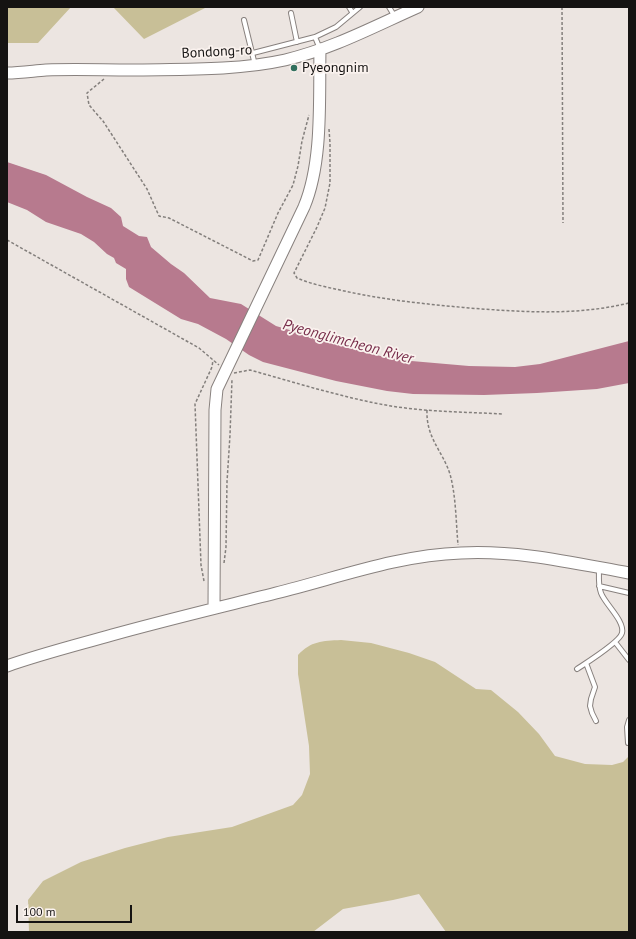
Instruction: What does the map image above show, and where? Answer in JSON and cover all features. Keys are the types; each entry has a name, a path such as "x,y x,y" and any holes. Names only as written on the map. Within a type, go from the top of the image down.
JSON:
{"street":[{"name":"Bondong-ro","path":"7,73 46,70 227,68 255,65 284,60 320,49 418,7"},
{"path":"214,608 215,410 217,389 304,207 311,188 316,159 320,49"},
{"path":"7,666 82,643 360,570 431,556 485,552 518,554 629,573"}],"lane":[{"path":"349,7 352,12"},
{"path":"253,53 315,37 336,26 360,7"},
{"path":"389,7 396,17"},
{"path":"291,13 297,42"},
{"path":"244,20 255,65"},
{"path":"315,37 320,49"},
{"path":"577,669 615,642 622,633 622,628 604,598 599,586 598,567"},
{"path":"599,586 629,593"},
{"path":"615,642 629,660"},
{"path":"586,664 595,687 590,706 596,721"},
{"path":"628,743 627,727 629,720"}],"path":[{"path":"562,7 563,223"},
{"path":"110,70 109,76 87,93 89,105 103,121 147,189 159,216 169,218 253,261 258,260 278,213 290,193 296,176 307,118 319,105"},
{"path":"328,126 330,143 330,183 328,194 325,208 317,227 294,273 297,278 344,291 400,301 517,312 579,311 607,308 629,303"},
{"path":"7,240 228,365 232,374 250,370 369,402 427,410 503,414"},
{"path":"427,410 426,420 429,433 450,474 459,553"}],"shaded area":[{"path":"7,7 71,7 38,43 7,43"},
{"path":"113,7 207,7 144,39"},
{"path":"7,162 46,175 111,208 121,217 123,226 139,236 147,237 151,247 184,273 210,298 241,304 276,326 371,354 400,360 469,366 515,367 540,364 629,341 629,383 597,389 537,393 484,395 413,394 387,391 336,381 263,362 198,324 181,319 129,287 126,279 126,269 116,263 114,258 107,254 94,242 81,234 46,222 27,210 7,202"},
{"path":"341,640 371,643 409,653 435,662 476,689 491,690 518,712 539,734 555,756 585,764 612,765 623,762 629,756 629,932 446,932 419,894 343,909 313,932 29,932 28,900 43,881 81,862 125,848 168,837 232,827 293,805 302,795 310,774 309,746 298,674 298,655 312,644"}],"place":[{"name":"Pyeongnim","path":"294,68"}],"water label":[{"name":"Pyeonglimcheon River","path":"348,342"}]}
